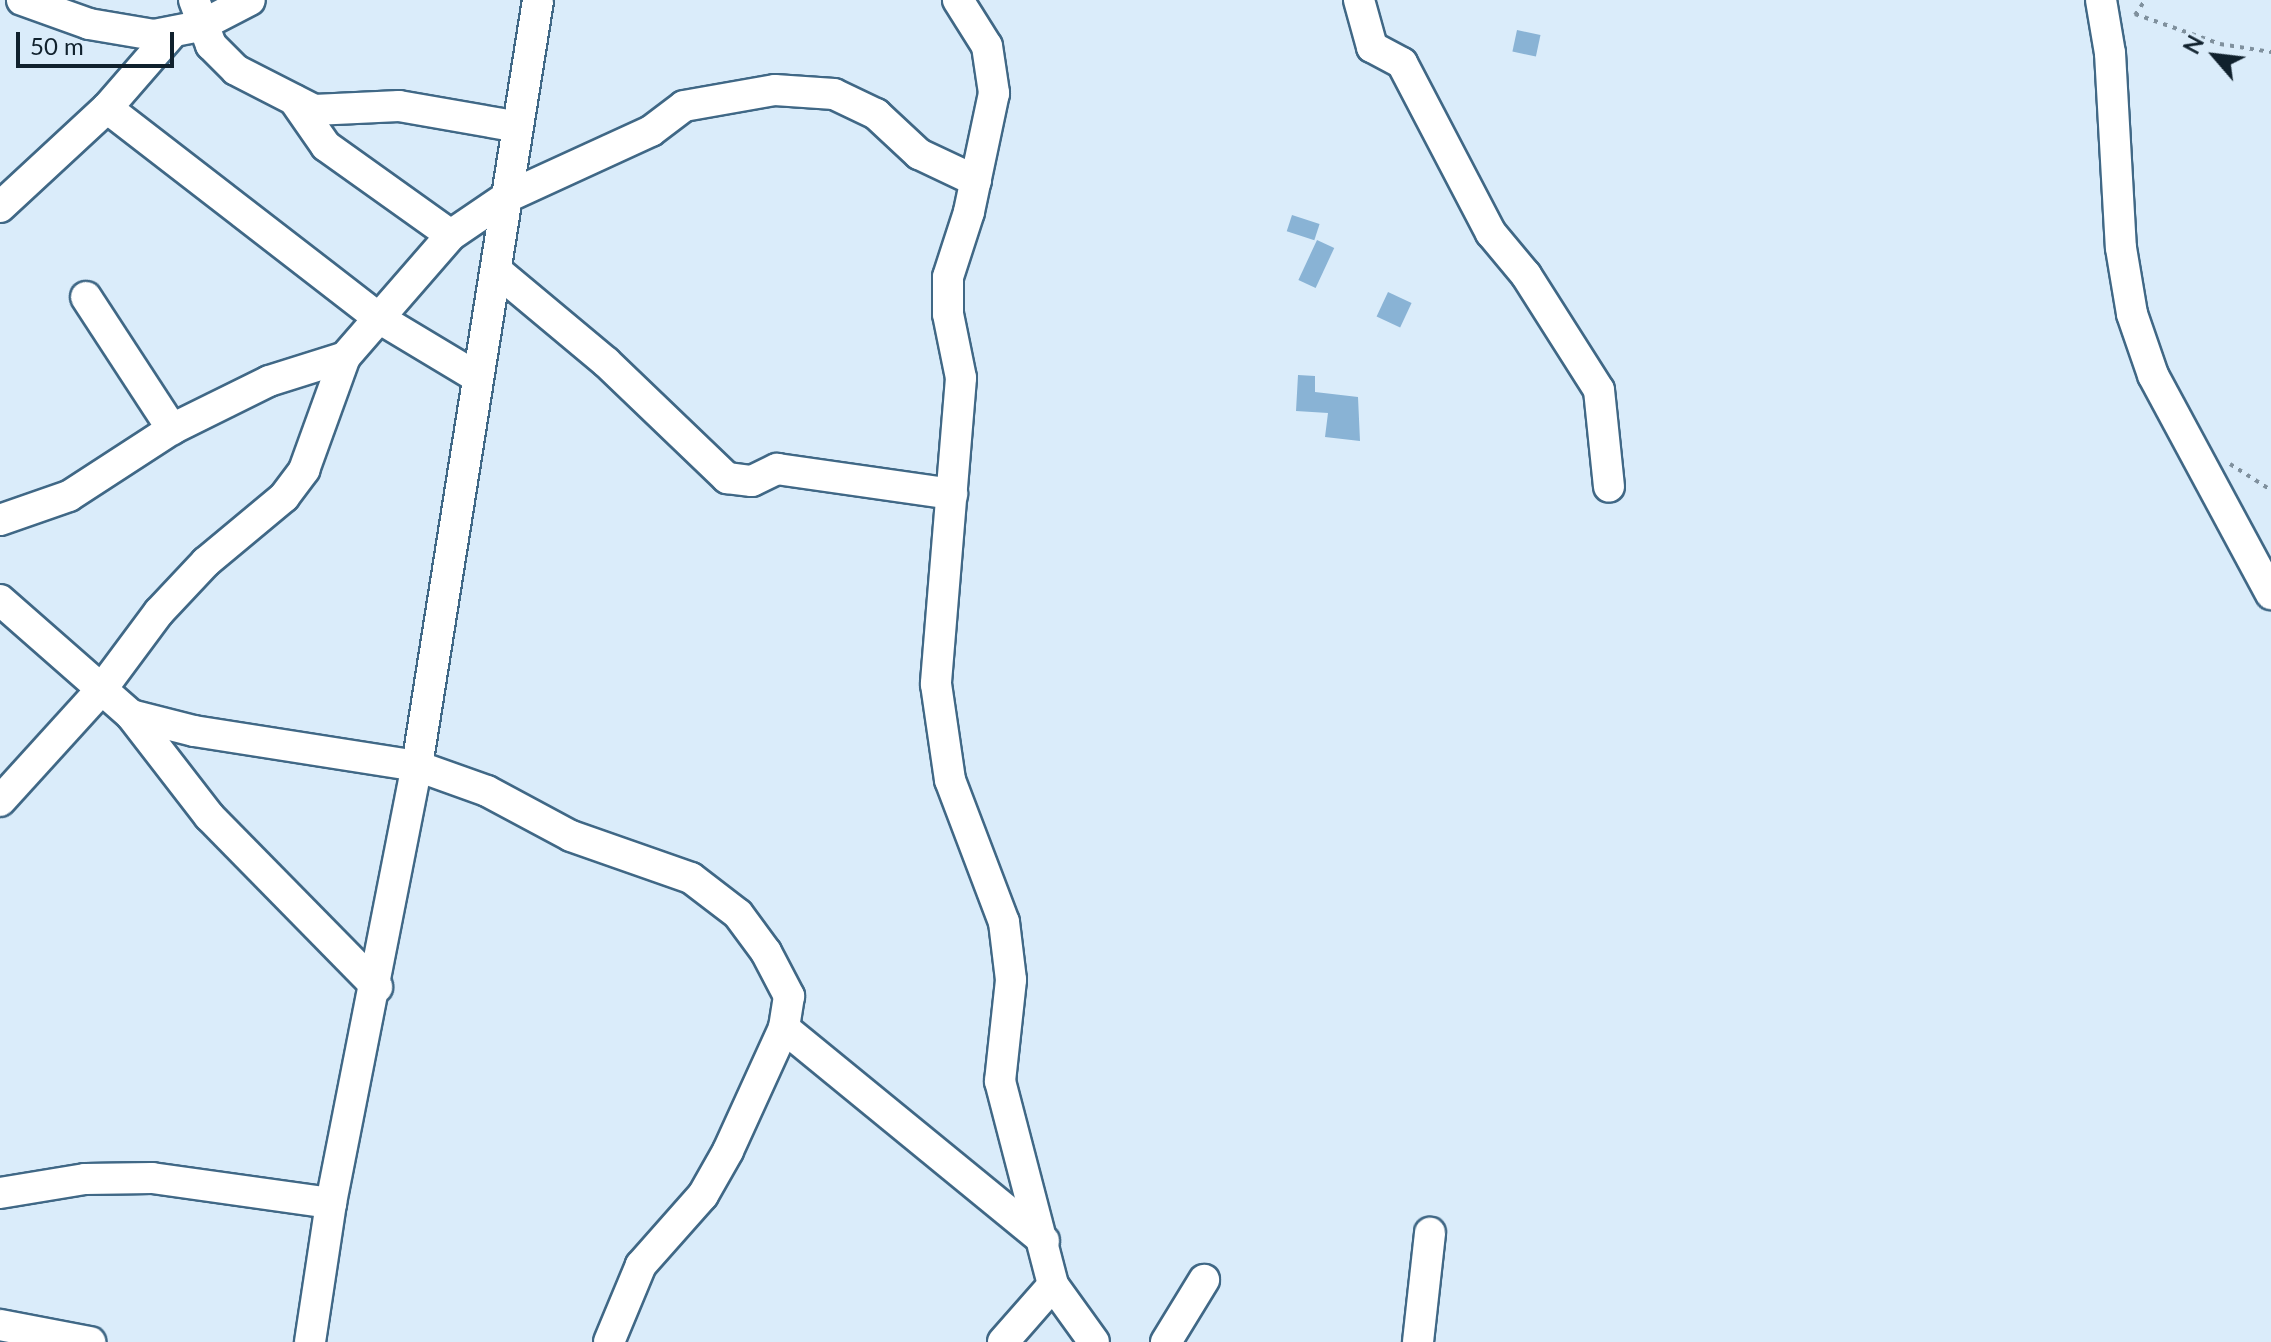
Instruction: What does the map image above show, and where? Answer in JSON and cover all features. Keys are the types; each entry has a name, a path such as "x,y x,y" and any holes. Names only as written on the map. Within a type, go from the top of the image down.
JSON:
{"street":[{"path":"22,0 89,24 154,35 189,19 250,0"},
{"path":"310,1342 331,1203 377,987 417,766 477,377 497,271 514,126 538,0"},
{"path":"958,0 987,46 994,93 976,181 948,277 948,314 961,378 936,684 950,780 1004,922 1011,980 1000,1081 1053,1285 1094,1342"},
{"path":"1359,0 1372,47 1402,63 1491,233 1526,275 1599,390 1609,486"},
{"path":"2101,0 2110,53 2121,248 2132,314 2153,375 2271,594"},
{"path":"189,19 236,70 294,100 334,113 399,106 514,126"},
{"path":"0,207 107,108 189,19"},
{"path":"0,801 101,690 159,612 206,562 284,497 304,470 345,357 377,317 451,235 507,197 651,131 684,106 775,90 834,94 876,114 919,154 976,181"},
{"path":"294,100 326,146 451,235"},
{"path":"107,108 377,317 477,377"},
{"path":"497,271 606,362 727,478 752,481 777,469 952,494"},
{"path":"86,297 172,429"},
{"path":"0,520 69,496 172,429 269,381 345,357"},
{"path":"0,600 131,715 209,816 377,987"},
{"path":"131,715 194,731 417,766 487,791 571,836 691,878 738,914 766,952 789,996 784,1028 728,1151 703,1195 641,1265 609,1342"},
{"path":"784,1028 1044,1241"},
{"path":"0,1193 85,1179 152,1178 331,1203"},
{"path":"1418,1342 1430,1233"},
{"path":"1166,1342 1204,1280"},
{"path":"1003,1342 1053,1285"},
{"path":"0,1325 90,1342"}],"path":[{"path":"2135,14 2220,44 2271,52"},
{"path":"2198,454 2228,463 2271,490"}],"building":[{"path":"1517,30 1540,35 1536,57 1512,52"},
{"path":"1292,215 1320,224 1314,240 1287,231"},
{"path":"1317,240 1334,248 1316,288 1298,280"},
{"path":"1388,292 1412,303 1400,327 1377,316"},
{"path":"1298,375 1315,376 1315,392 1358,397 1360,441 1325,437 1328,413 1296,411"}]}
